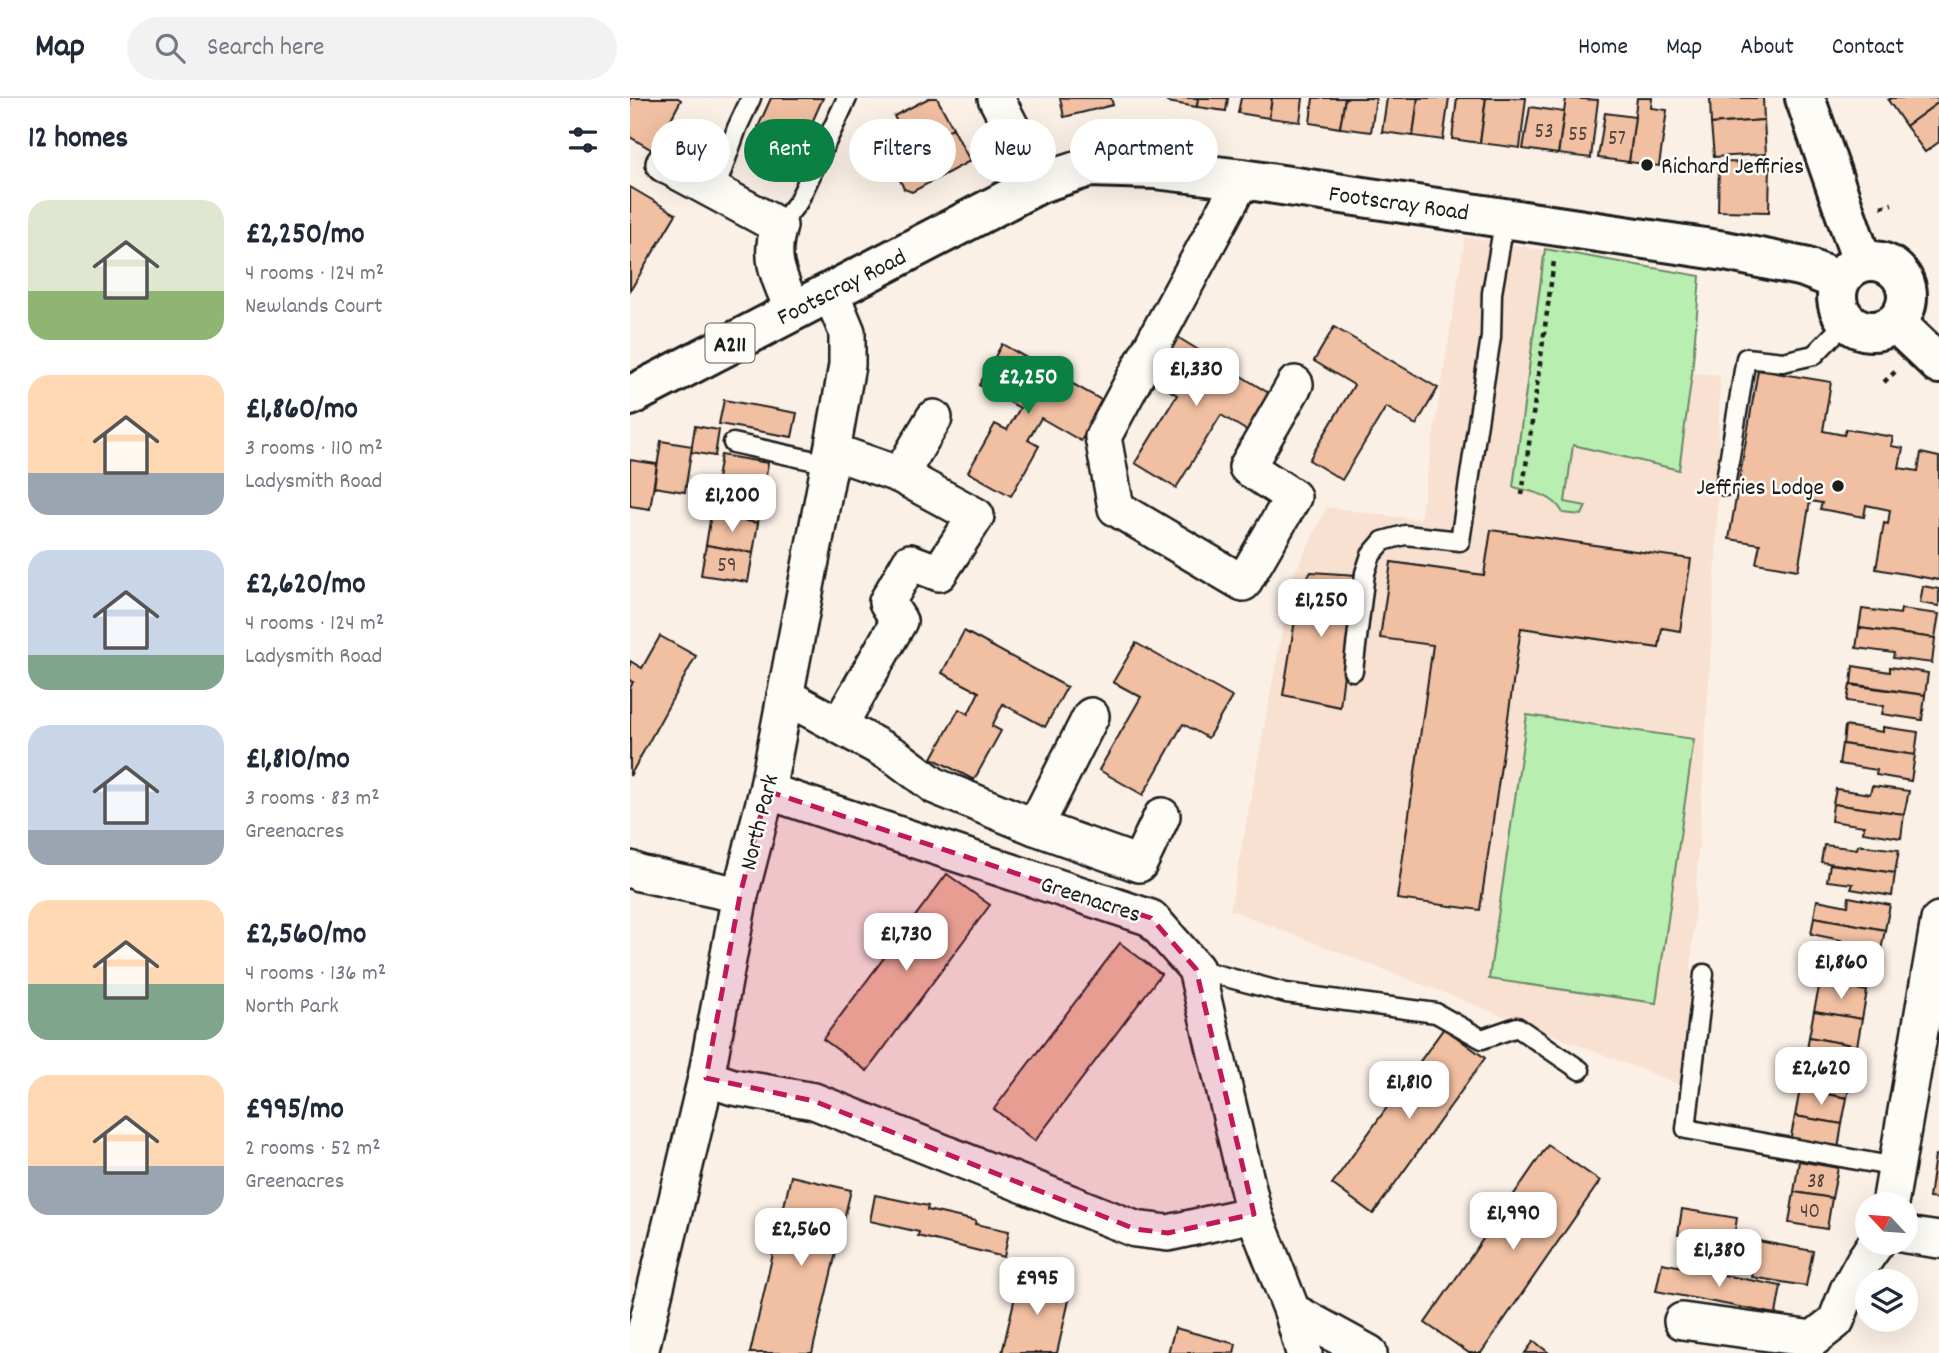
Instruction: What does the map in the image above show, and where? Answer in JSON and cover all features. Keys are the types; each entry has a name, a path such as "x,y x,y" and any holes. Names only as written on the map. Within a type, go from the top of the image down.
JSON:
{"main road":[{"path":"1805,98 1851,271 1836,292 1837,304 1847,321 1861,330 1874,332 1896,323 1929,363"},
{"name":"Footscray Road","path":"630,396 1040,183 1089,167 1155,169 1241,179 1725,251 1804,267 1851,271"},
{"name":"A211","path":"1851,271 1876,260 1889,264 1900,273 1906,285 1908,299 1904,312 1896,323"}],"street":[{"path":"996,98 1040,183"},
{"path":"1241,179 1103,437 1116,508 1244,583 1293,497 1247,467 1295,384"},
{"path":"699,182 779,226 774,241 774,264 793,310"},
{"name":"North Park","path":"640,1353 706,1078 740,895 766,791 785,696 847,365 847,332 830,291"},
{"path":"900,475 934,418"},
{"path":"830,458 900,475 976,516 939,573 911,562 887,602 899,621 840,724"},
{"path":"785,696 895,756 935,786 1035,827 1139,864 1162,816"},
{"path":"1035,827 1091,716"},
{"name":"Greenacres","path":"766,791 1151,918 1196,969 1254,1214 1292,1311 1304,1353"},
{"path":"630,869 740,895"},
{"path":"1892,1192 1939,920"},
{"path":"706,1078 733,1087 814,1101 1135,1229 1168,1233 1254,1214"},
{"path":"1918,1237 1939,1240"},
{"path":"1682,1321 1813,1339 1836,1321 1847,1290 1868,1255"},
{"path":"1292,1311 1370,1353"}],"lane":[{"path":"715,190 737,128 751,98"},
{"path":"779,226 798,202 847,98"},
{"path":"1353,671 1366,573 1371,555 1383,541 1405,535 1460,541 1490,337 1492,293 1505,217"},
{"path":"1725,486 1746,358 1783,362 1814,355 1847,321"},
{"path":"733,443 830,458"},
{"path":"1196,969 1286,993 1436,1013 1482,1039 1517,1027 1580,1070"},
{"path":"1704,974 1686,1129 1896,1167"}],"path":[{"path":"1880,207 1892,204"},
{"path":"1522,495 1554,260"},
{"path":"1884,382 1929,363"}],"highlighted area":[{"path":"767,791 1151,918 1196,969 1254,1214 1168,1233 1135,1229 814,1101 706,1078 740,895"}],"shaded area":[{"path":"1465,237 1700,276 1692,373 1720,376 1716,564 1684,1086 1230,910 1292,578 1327,507 1420,520"}],"green space":[{"path":"1545,249 1700,276 1692,374 1679,470 1573,445 1565,502 1586,506 1582,515 1563,513 1548,498 1513,487"},
{"path":"1527,715 1694,739 1656,1003 1489,979"}],"building":[{"path":"630,98 681,100 671,119 651,119 651,149 630,137"},
{"path":"771,98 823,98 814,119 762,119"},
{"path":"929,98 937,98 948,119 896,119 894,116"},
{"path":"1060,98 1111,98 1113,105 1064,117"},
{"path":"1168,98 1198,98 1197,107 1167,102"},
{"path":"1198,98 1228,98 1226,111 1197,107"},
{"path":"1241,98 1272,98 1269,118 1238,113"},
{"path":"1272,98 1303,98 1300,122 1269,118"},
{"path":"1313,98 1345,98 1340,128 1310,123"},
{"path":"1345,98 1376,98 1371,132 1340,128"},
{"path":"1387,98 1418,98 1413,136 1382,132"},
{"path":"1418,98 1449,98 1443,140 1413,136"},
{"path":"1457,98 1486,98 1480,143 1452,139"},
{"path":"1486,98 1526,98 1520,148 1480,143"},
{"path":"1566,98 1598,100 1591,158 1558,154"},
{"path":"1637,98 1652,98 1651,108 1667,110 1659,166 1629,162"},
{"path":"1710,98 1763,98 1764,120 1711,124"},
{"path":"1939,98 1939,102 1906,126 1888,100"},
{"path":"1939,102 1939,142 1925,152 1906,126"},
{"path":"1530,107 1564,112 1558,154 1523,149"},
{"path":"1605,113 1635,117 1629,162 1598,158"},
{"path":"1764,120 1766,154 1714,157 1711,124"},
{"path":"956,134 970,161 956,168"},
{"path":"1719,162 1770,163 1769,212 1718,211"},
{"path":"901,182 931,182 912,192 904,189"},
{"path":"630,187 676,214 630,291"},
{"path":"1334,327 1438,388 1416,425 1386,407 1342,480 1309,460 1354,385 1314,361"},
{"path":"1174,335 1272,395 1249,432 1221,415 1176,488 1135,463 1177,395 1148,377"},
{"path":"1002,344 1103,401 1081,441 1041,418 1028,440 1039,446 1011,496 968,472 995,424 1007,430 1020,408 979,385"},
{"name":"Jeffries Lodge","path":"1758,370 1831,382 1823,431 1844,435 1846,429 1893,437 1891,446 1903,448 1899,468 1918,471 1921,453 1939,457 1939,580 1876,569 1884,523 1888,524 1890,510 1866,505 1864,517 1820,509 1822,503 1810,501 1798,570 1756,563 1760,544 1729,539"},
{"path":"724,400 797,413 792,437 719,424"},
{"path":"695,426 719,430 715,456 691,452"},
{"path":"661,441 692,446 685,492 654,487"},
{"path":"721,455 768,463 763,493 716,485"},
{"path":"630,460 657,464 650,509 630,506"},
{"path":"716,485 763,493 758,523 711,515"},
{"path":"711,515 758,523 753,553 706,545"},
{"path":"1491,530 1691,559 1680,631 1662,628 1659,648 1521,628 1480,910 1397,899 1433,645 1380,638 1391,562 1484,575"},
{"path":"706,545 753,553 748,582 701,575"},
{"path":"1311,572 1356,575 1340,707 1283,695 1300,589"},
{"path":"1923,586 1939,589 1939,606 1920,603"},
{"path":"1862,609 1900,614 1901,609 1939,614 1935,638 1859,628"},
{"path":"1859,628 1935,638 1932,663 1893,658 1894,653 1856,648"},
{"path":"964,631 1067,687 1045,727 1003,704 992,726 1001,731 974,780 932,758 959,709 968,714 979,692 942,673"},
{"path":"660,636 696,656 630,776 630,688 633,682 630,681 630,661 642,668"},
{"path":"1136,643 1232,697 1208,738 1183,724 1143,795 1099,770 1141,697 1113,682"},
{"path":"1853,666 1890,672 1890,667 1928,673 1925,695 1851,684"},
{"path":"1850,685 1925,695 1922,720 1882,714 1884,706 1847,701"},
{"path":"1845,726 1883,732 1883,727 1918,732 1915,755 1843,744"},
{"path":"1842,744 1915,755 1911,781 1876,775 1877,770 1839,764"},
{"path":"1872,786 1909,791 1904,814 1833,804 1836,789 1870,794"},
{"path":"1833,804 1904,814 1901,838 1863,832 1864,826 1831,821"},
{"path":"1824,845 1857,849 1858,845 1899,850 1895,873 1821,862"},
{"path":"1830,864 1895,873 1892,896 1851,889 1853,884 1827,881"},
{"path":"947,874 990,905 867,1071 823,1039"},
{"path":"1849,897 1890,905 1885,930 1814,917 1817,900 1848,906"},
{"path":"1814,917 1885,930 1880,955 1840,947 1841,940 1811,934"},
{"path":"1120,943 1161,974 1035,1141 994,1109"},
{"path":"1818,949 1873,959 1867,988 1813,978"},
{"path":"1820,983 1867,991 1862,1019 1814,1011"},
{"path":"1814,1011 1862,1019 1857,1046 1809,1037"},
{"path":"1444,1028 1485,1058 1373,1214 1332,1184"},
{"path":"1809,1037 1857,1046 1852,1072 1805,1063"},
{"path":"1805,1063 1852,1072 1847,1098 1800,1089"},
{"path":"1800,1089 1847,1098 1842,1124 1795,1116"},
{"path":"1795,1116 1842,1124 1838,1149 1790,1141"},
{"path":"1548,1145 1600,1181 1481,1353 1469,1353 1425,1323"},
{"path":"1935,1155 1939,1156 1939,1199 1929,1198"},
{"path":"1799,1161 1838,1168 1832,1198 1794,1192"},
{"path":"791,1176 851,1190 812,1353 750,1353"},
{"path":"1794,1192 1832,1198 1827,1229 1789,1223"},
{"path":"875,1195 928,1206 927,1210 1009,1231 1004,1257 870,1221"},
{"path":"1682,1209 1737,1218 1733,1243 1678,1235"},
{"path":"1758,1241 1813,1251 1806,1286 1752,1277"},
{"path":"1662,1263 1781,1286 1776,1314 1656,1291"},
{"path":"1020,1275 1072,1287 1057,1353 1002,1353"},
{"path":"1175,1328 1236,1344 1234,1353 1168,1353"},
{"path":"1534,1341 1549,1353 1525,1353"}],"place":[{"name":"Richard Jeffries","path":"1647,165"},
{"name":"Jeffries Lodge","path":"1838,486"}]}
